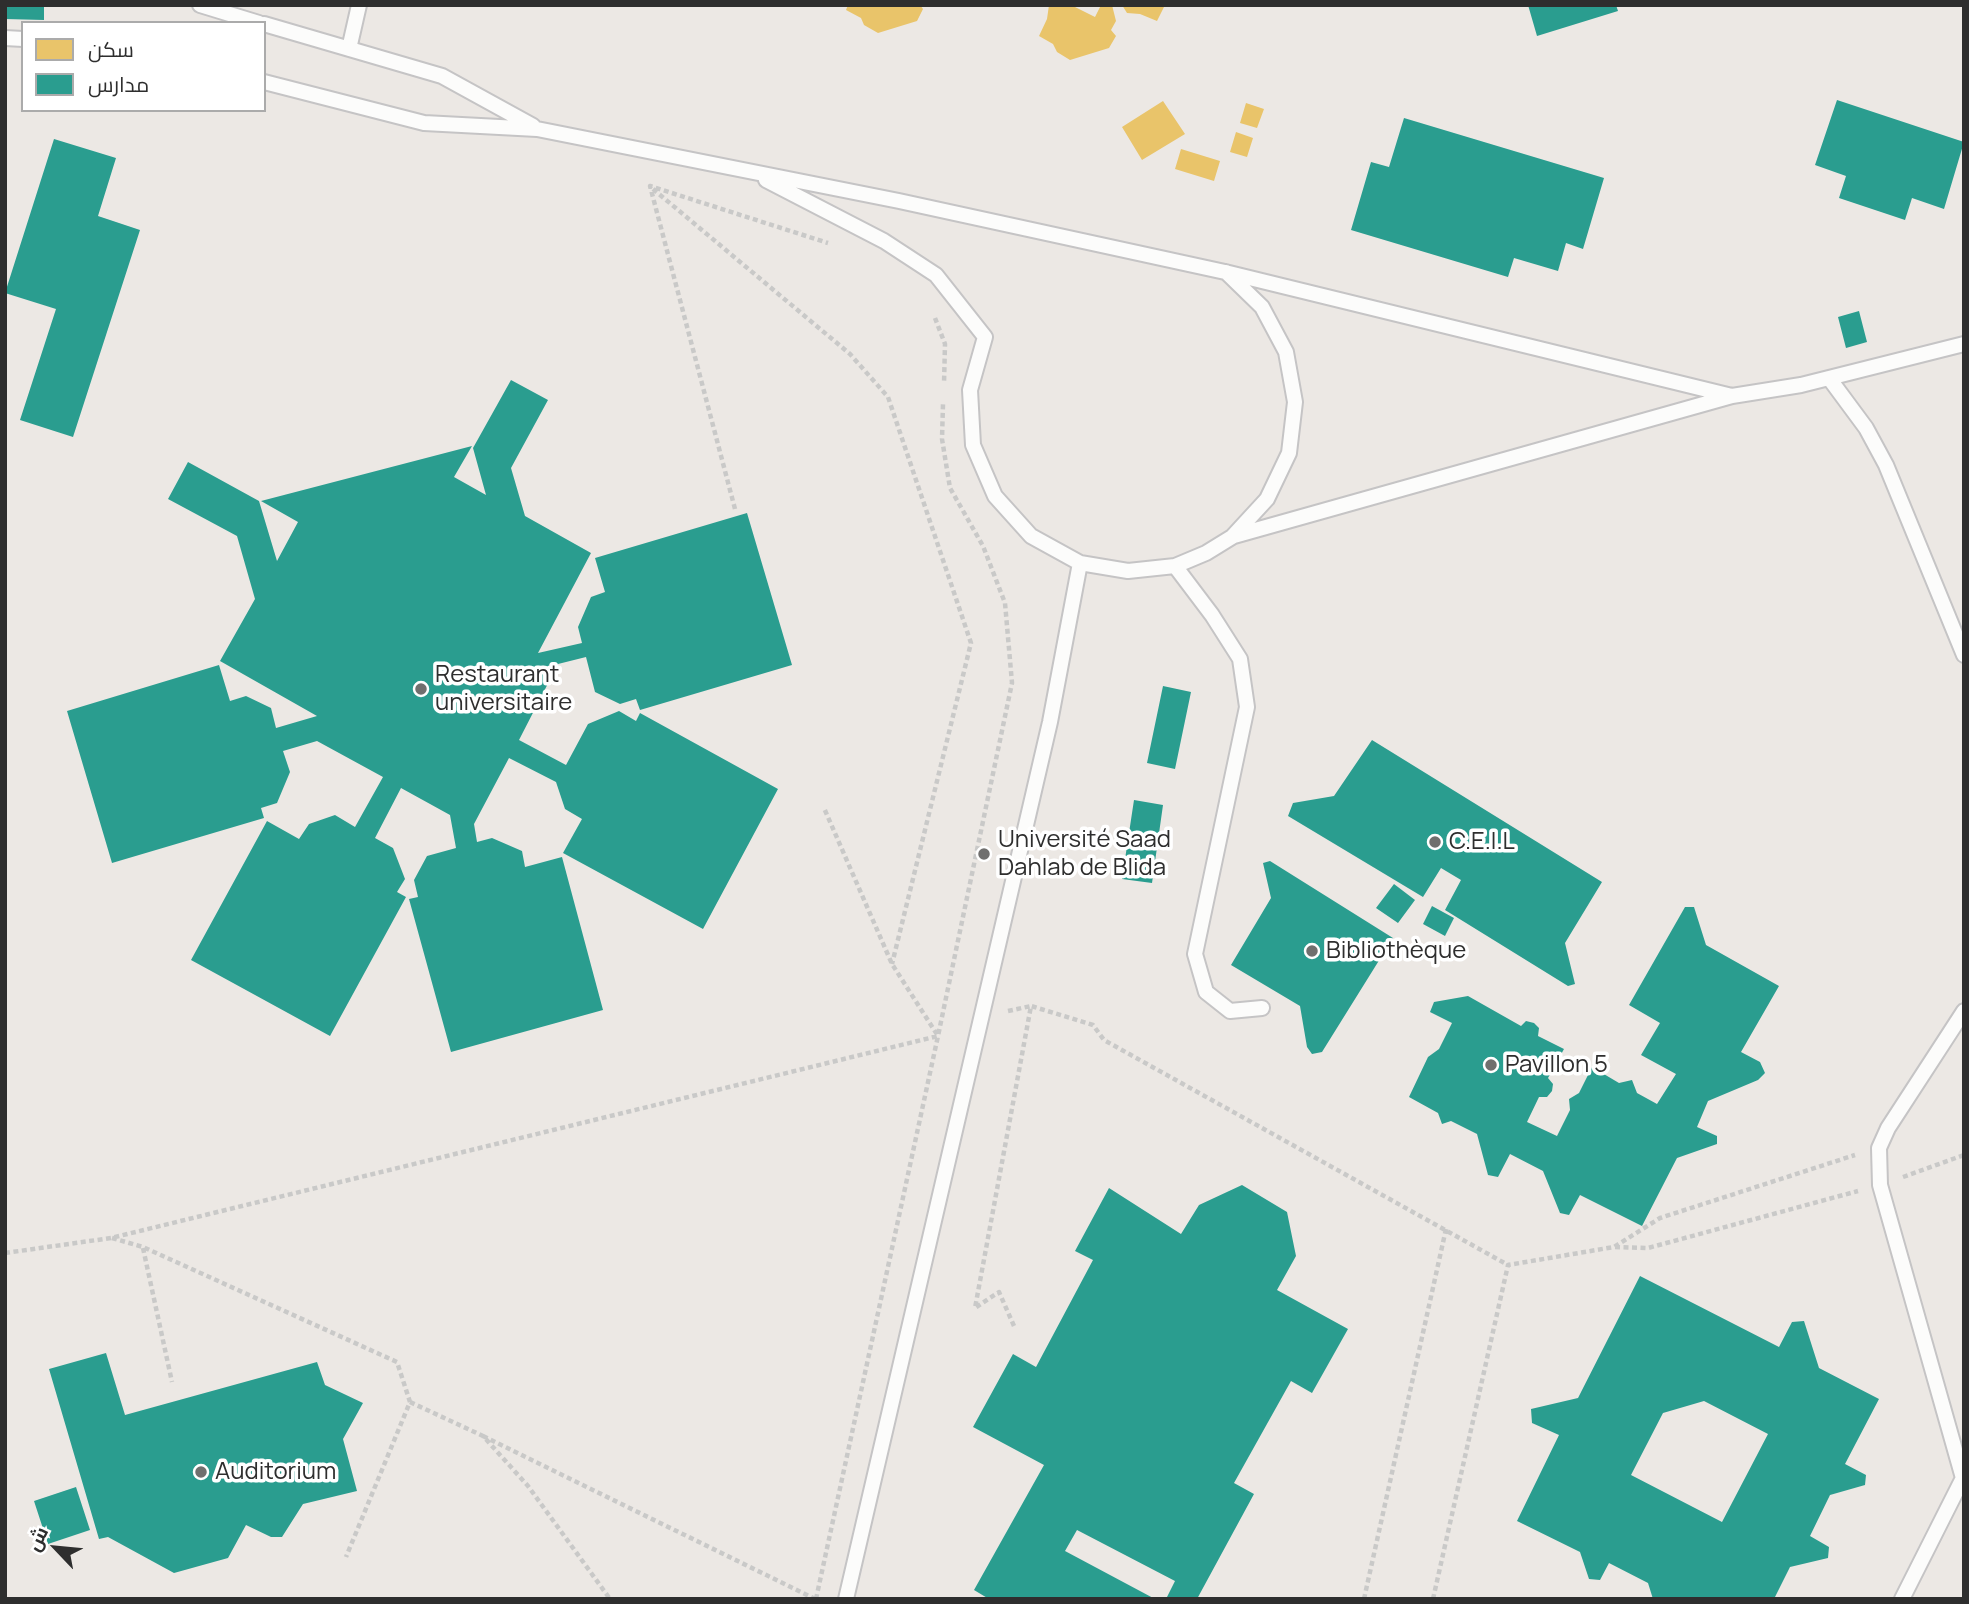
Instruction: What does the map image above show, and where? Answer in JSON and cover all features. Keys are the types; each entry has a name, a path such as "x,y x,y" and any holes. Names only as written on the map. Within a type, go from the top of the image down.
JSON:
{"lane":[{"path":"200,5 252,21"},
{"path":"349,49 359,5"},
{"path":"266,25 442,76 537,129"},
{"path":"266,83 424,123 537,129 750,171 1225,272 1732,396"},
{"path":"750,171 884,241 936,275 985,337 970,390 972,431 973,445 995,496 1031,536 1080,563 1128,571 1175,566 1206,553 1232,537 1267,499 1289,453 1295,402 1286,352 1262,307 1225,272"},
{"path":"1232,537 1732,396 1829,378 1964,344"},
{"path":"1829,378 1866,428 1886,465 1964,655"},
{"path":"846,1599 1047,735 1080,563"},
{"path":"1175,566 1212,615 1240,659 1247,707 1195,954 1206,992 1230,1011 1262,1008"},
{"path":"1902,1599 1963,1478 1880,1185 1880,1148 1888,1128 1964,1011"}],"path":[{"path":"650,186 831,244"},
{"path":"650,186 735,509"},
{"path":"650,186 850,354 888,397 971,643 892,964"},
{"path":"410,1402 815,1599 1012,683 1005,603 983,546 950,488 942,439 945,344 931,305"},
{"path":"824,808 892,964 938,1036"},
{"path":"1013,1326 999,1292 975,1308 1031,1006 1093,1025 1104,1040 1508,1265 1614,1247 1648,1248 1880,1185 1964,1155"},
{"path":"5,1253 111,1238 938,1036"},
{"path":"1614,1247 1660,1218 1880,1148"},
{"path":"1364,1599 1446,1229"},
{"path":"111,1238 143,1247 397,1362 410,1402 346,1557"},
{"path":"143,1247 172,1382"},
{"path":"1433,1599 1508,1265"},
{"path":"483,1436 528,1486 610,1599"}],"building: سكن":[{"path":"848,5 920,5 923,9 917,21 878,33 864,25 861,18 846,10"},
{"path":"1049,5 1071,5 1095,17 1101,5 1112,5 1116,21 1111,30 1116,36 1109,48 1070,60 1057,52 1053,44 1039,36 1047,19"},
{"path":"1122,5 1165,5 1157,21 1140,14 1127,13"},
{"path":"1163,101 1185,134 1142,160 1122,127"},
{"path":"1246,103 1264,109 1257,128 1240,123"},
{"path":"1236,132 1253,138 1247,157 1230,152"},
{"path":"1181,149 1220,161 1214,181 1175,169"}],"building: مدارس":[{"path":"5,5 44,5 44,20 5,19"},
{"path":"1528,5 1616,5 1618,11 1537,36"},
{"path":"1837,100 1964,142 1944,209 1912,198 1905,220 1839,198 1846,176 1815,165"},
{"path":"1404,118 1604,178 1583,249 1566,243 1558,271 1514,258 1508,277 1351,230 1371,162 1389,167"},
{"path":"54,139 116,158 98,216 140,230 73,437 20,420 56,309 5,293"},
{"path":"1859,311 1867,342 1846,348 1838,317"},
{"path":"511,380 548,400 511,468 525,516 591,553 538,653 582,643 578,627 591,597 605,592 595,558 747,513 792,665 640,710 636,699 620,704 595,692 586,657 558,664 519,740 566,765 588,724 619,711 636,721 640,713 778,789 703,929 563,853 582,819 565,809 556,782 509,758 474,824 477,842 492,838 522,851 525,867 562,857 603,1010 451,1052 409,899 418,897 414,880 427,856 456,848 450,815 401,788 375,838 393,848 405,879 397,892 406,897 330,1036 191,960 267,821 299,839 309,824 335,815 355,827 383,777 317,741 283,751 290,772 277,803 261,808 264,818 112,863 67,711 219,665 230,701 246,696 271,708 276,728 317,716 220,661 255,599 237,536 168,499 188,462 259,501 277,561 298,522 261,501 472,446 454,477 486,495 473,448"},
{"path":"1163,686 1191,692 1175,769 1147,763"},
{"name":"C.E.I.L","path":"1372,740 1602,882 1565,943 1575,984 1568,986 1445,910 1461,880 1441,868 1423,897 1288,816 1293,803 1334,796"},
{"path":"1134,800 1163,805 1152,883 1122,879"},
{"name":"Bibliothèque","path":"1270,861 1393,938 1322,1052 1312,1054 1307,1047 1300,1006 1231,965 1271,898 1263,863"},
{"path":"1394,884 1415,900 1398,923 1376,908"},
{"path":"1432,906 1454,918 1445,936 1423,924"},
{"name":"Pavillon 5","path":"1685,907 1694,907 1706,945 1779,986 1741,1052 1760,1062 1765,1073 1758,1080 1708,1101 1697,1127 1717,1136 1717,1144 1677,1158 1642,1226 1580,1195 1569,1215 1560,1213 1543,1171 1510,1154 1498,1177 1488,1175 1477,1134 1451,1121 1442,1124 1438,1113 1409,1097 1428,1057 1439,1049 1452,1023 1430,1012 1434,1002 1468,996 1521,1026 1526,1021 1534,1023 1539,1028 1538,1036 1564,1049 1548,1078 1553,1084 1552,1091 1547,1097 1539,1097 1527,1122 1557,1136 1570,1110 1569,1099 1579,1093 1592,1067 1619,1083 1632,1080 1637,1093 1657,1104 1676,1074 1641,1055 1660,1023 1629,1005"},
{"path":"1242,1185 1287,1212 1296,1256 1277,1290 1348,1329 1312,1393 1291,1381 1234,1483 1254,1494 1197,1599 1166,1599 1175,1581 1077,1530 1065,1551 1155,1599 989,1599 974,1590 1044,1465 973,1427 1013,1354 1036,1367 1093,1260 1075,1251 1109,1188 1181,1234 1199,1205"},
{"path":"1640,1276 1779,1347 1792,1322 1804,1321 1819,1368 1879,1399 1845,1464 1866,1475 1865,1485 1830,1495 1810,1536 1829,1547 1828,1558 1790,1567 1774,1599 1653,1599 1648,1583 1609,1563 1600,1580 1589,1579 1580,1552 1517,1521 1559,1435 1532,1423 1531,1409 1578,1398","holes":["1704,1401 1768,1434 1722,1522 1631,1475 1663,1413"]},
{"name":"Auditorium","path":"106,1353 125,1415 317,1362 325,1385 363,1403 343,1439 357,1491 303,1504 282,1537 271,1537 246,1525 228,1558 174,1573 108,1537 99,1539 49,1369"},
{"path":"76,1487 90,1530 48,1544 34,1501"}],"place":[{"name":"Restaurant universitaire","path":"421,689"},
{"name":"C.E.I.L","path":"1435,842"},
{"name":"Université Saad Dahlab de Blida","path":"984,854"},
{"name":"Bibliothèque","path":"1312,951"},
{"name":"Pavillon 5","path":"1491,1065"},
{"name":"Auditorium","path":"201,1472"}]}
